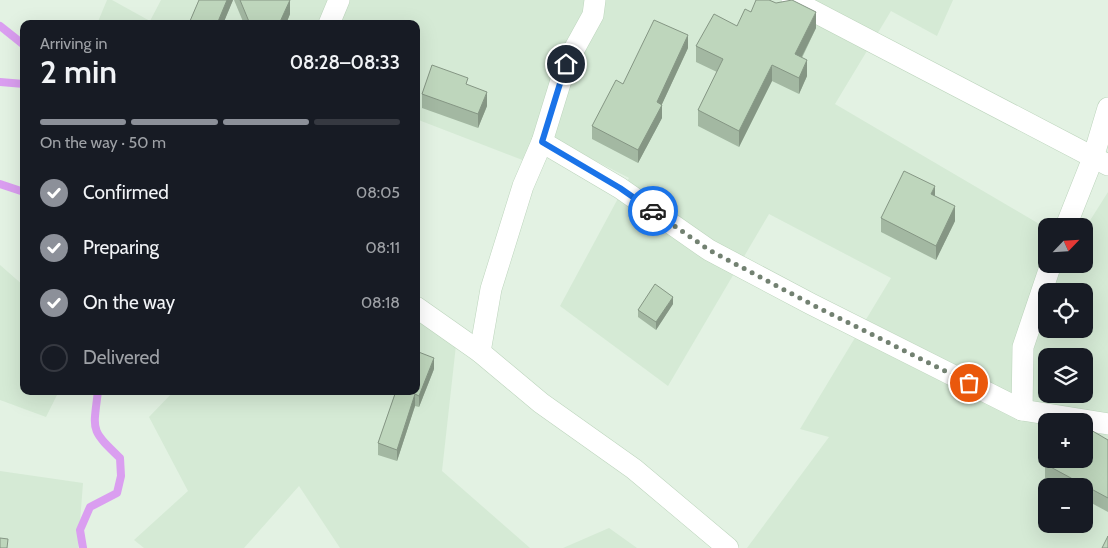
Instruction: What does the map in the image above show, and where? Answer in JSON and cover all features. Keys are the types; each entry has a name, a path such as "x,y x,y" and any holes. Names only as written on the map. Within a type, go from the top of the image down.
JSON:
{"street":[{"path":"330,20 338,0"},
{"path":"480,352 491,289 523,186 542,142 566,64 593,15 595,0"},
{"path":"792,0 883,46 1100,162"},
{"path":"1070,218 1100,162 1108,108"},
{"path":"542,142 620,188 709,250 811,304 1022,410 1108,424"},
{"path":"1022,410 1023,347 1048,273"},
{"path":"420,309 480,352 541,403 634,468 728,548"}],"shaded area":[{"path":"107,0 112,0 148,20 99,20"},
{"path":"161,0 953,0 937,36 891,11 835,104 1038,223 1038,273 1093,273 1092,218 1108,192 1108,548 747,548 829,437 800,429 891,278 769,214 668,386 560,306 629,178 551,138 533,164 420,121 420,20 151,20"},
{"path":"0,265 20,282 20,395 57,395 46,417 0,400"},
{"path":"420,303 458,327 442,471 530,548 340,548 299,486 244,548 144,548 134,540 188,491 149,417 170,395 420,395"},
{"path":"0,471 83,483 78,548 0,548"},
{"path":"609,528 637,548 563,548"}],"building":[{"path":"199,0 227,0 219,20 190,20"},
{"path":"240,0 290,0 281,20 248,20"},
{"path":"756,0 769,0 776,3 792,0 816,12 795,54 807,60 799,78 772,65 739,131 698,110 723,59 696,46 714,14 737,26 745,9 751,12"},
{"path":"654,20 688,35 657,102 662,105 638,150 592,126 616,80 623,84"},
{"path":"432,65 468,78 466,84 487,92 478,114 422,94"},
{"path":"904,171 935,186 931,194 955,206 936,246 881,218"},
{"path":"655,284 673,297 656,322 638,310"},
{"path":"420,353 434,358 420,393"},
{"path":"395,395 415,395 397,450 378,443"},
{"path":"1093,431 1108,440 1108,498 1093,490 1093,478 1071,478 1052,468 1093,468"},
{"path":"1108,536 1108,548 1102,548"},
{"path":"0,538 8,539 7,548 0,548"}],"waterway":[{"path":"0,26 20,42"},
{"path":"0,82 20,84"},
{"path":"0,184 20,191"},
{"path":"83,548 80,530 90,507 117,493 121,476 120,458 103,441 96,429 95,415 98,395"}],"way so far":[{"path":"653,211 709,250 811,304 969,383"}],"route":[{"path":"566,64 542,142 620,188 653,211"}]}
